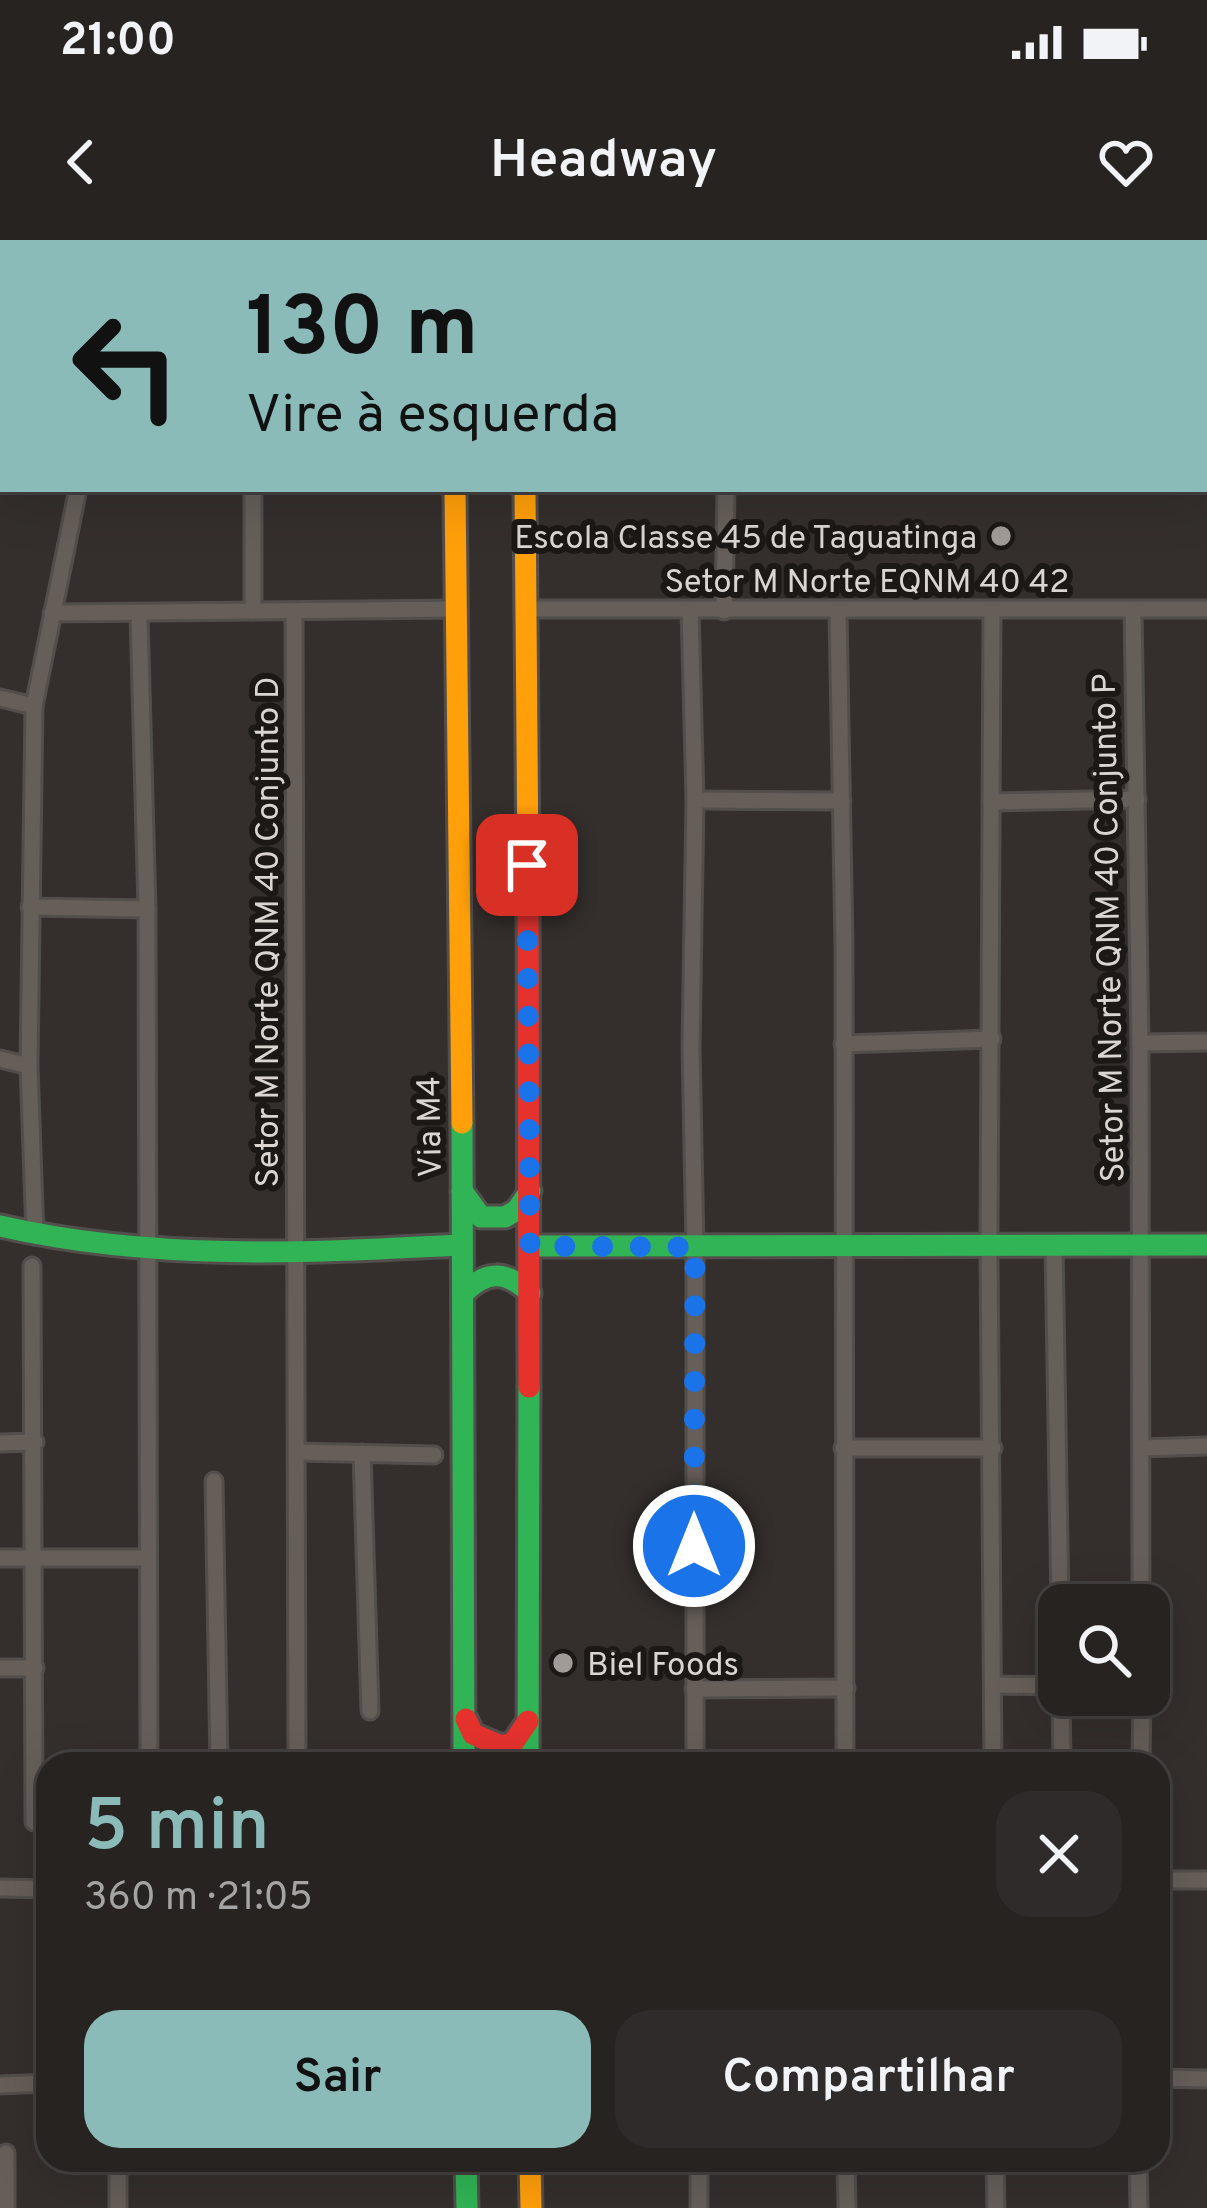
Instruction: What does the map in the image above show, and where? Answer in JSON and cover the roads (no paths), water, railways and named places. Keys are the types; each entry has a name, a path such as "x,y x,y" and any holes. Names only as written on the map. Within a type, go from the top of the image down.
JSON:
{"main road":[{"name":"Via M4","path":"454,492 459,609 465,1752"},
{"path":"525,492 528,1752"},
{"path":"462,1191 481,1216 492,1219 514,1214 530,1192"},
{"path":"0,1226 35,1236 149,1250 297,1252 462,1245"},
{"path":"530,1246 1207,1245"},
{"path":"463,1294 485,1275 498,1271 510,1274 530,1293"},
{"path":"466,1718 473,1734 501,1746 513,1743 528,1721"},
{"path":"466,2172 467,2208"},
{"path":"530,2172 531,2208"}],"street":[{"path":"35,1236 29,1066 34,706 78,492"},
{"path":"253,492 253,610"},
{"path":"724,610 726,492"},
{"path":"52,613 459,609"},
{"name":"Setor M Norte EQNM 40 42","path":"527,609 1207,609"},
{"path":"690,610 695,800 691,1047 694,1752"},
{"name":"Setor M Norte QNM 40 Conjunto P","path":"1133,610 1141,1584"},
{"name":"Setor M Norte QNM 40 Conjunto D","path":"294,611 297,1752"},
{"path":"838,611 845,1752"},
{"path":"992,611 988,1246 993,1752"},
{"path":"139,614 147,909 148,1752"},
{"path":"1,705 34,706"},
{"path":"991,802 1137,799"},
{"path":"695,800 842,801"},
{"path":"30,907 147,909"},
{"path":"843,1044 992,1039"},
{"path":"1140,1043 1207,1042"},
{"path":"0,1059 29,1066"},
{"path":"1054,1246 1060,1584"},
{"path":"32,1266 34,1822"},
{"path":"0,1443 34,1442"},
{"path":"1141,1448 1207,1446"},
{"path":"843,1448 993,1448"},
{"path":"297,1452 434,1455"},
{"path":"362,1454 370,1711"},
{"path":"214,1481 219,1752"},
{"path":"0,1558 148,1558"},
{"path":"0,1668 35,1668"},
{"path":"993,1685 1038,1686"},
{"path":"694,1689 846,1688"},
{"path":"1061,1716 1062,1752"},
{"path":"1141,1752 1142,1716"},
{"path":"1170,1880 1207,1880"},
{"path":"0,1888 36,1889"},
{"path":"1170,2078 1207,2079"},
{"path":"0,2085 36,2084"},
{"path":"6,2153 6,2208"},
{"path":"118,2172 118,2208"},
{"path":"699,2172 699,2208"},
{"path":"846,2172 847,2208"},
{"path":"995,2172 996,2208"},
{"path":"1138,2172 1139,2208"}],"place":[{"name":"Escola Classe 45 de Taguatinga","path":"1001,536"},
{"name":"Biel Foods","path":"563,1663"}]}
